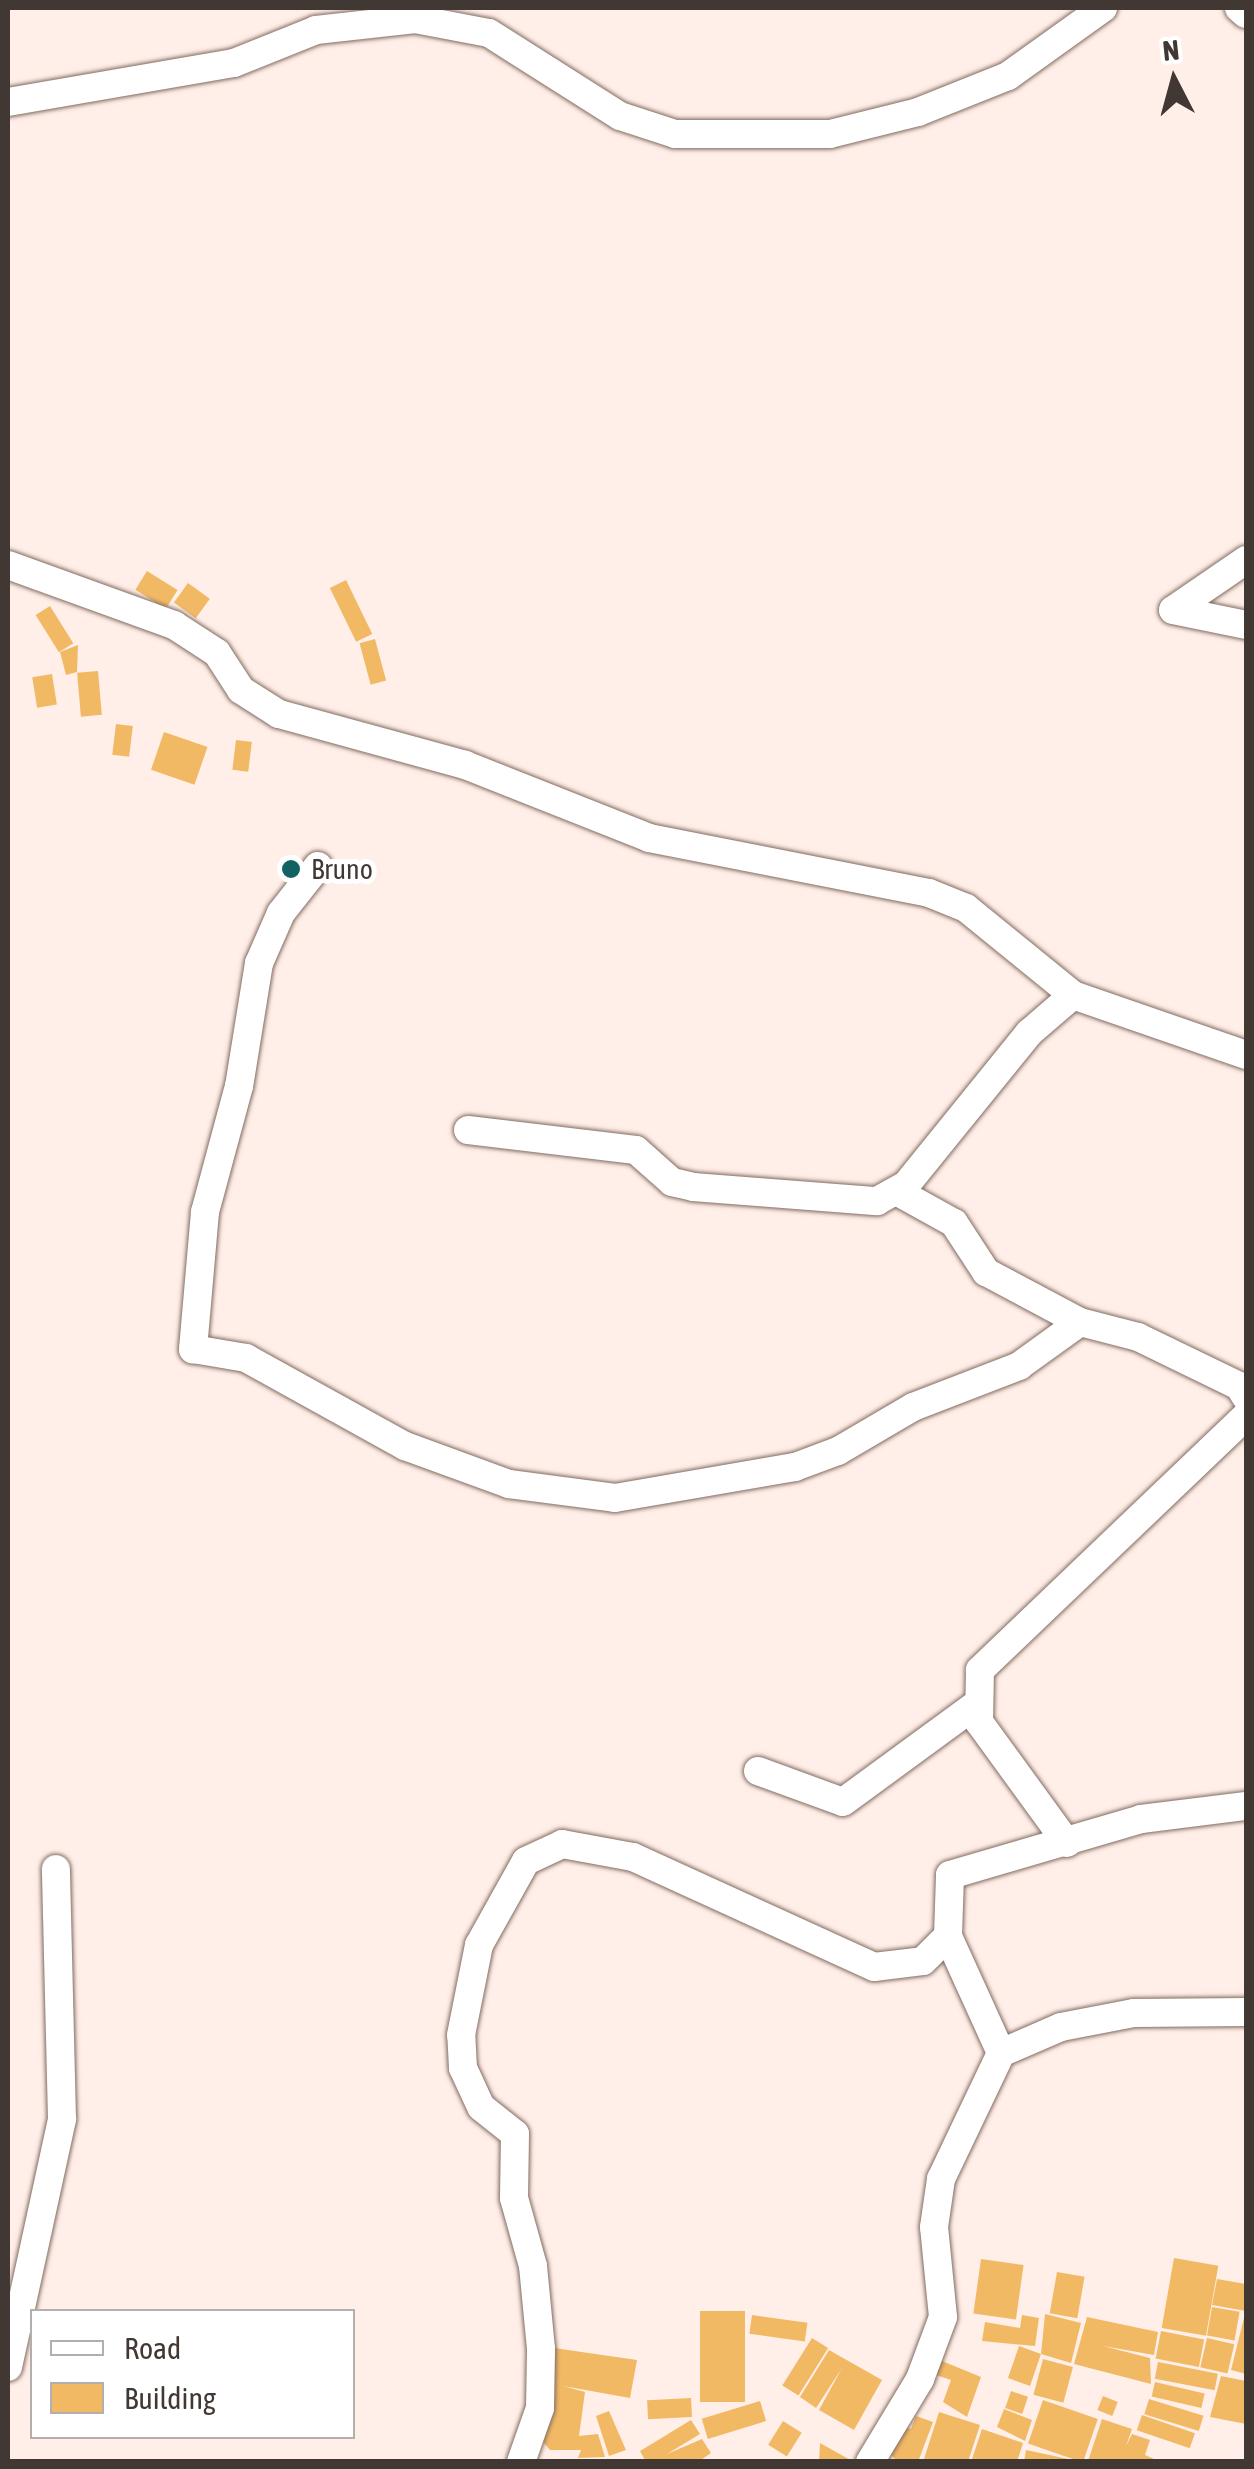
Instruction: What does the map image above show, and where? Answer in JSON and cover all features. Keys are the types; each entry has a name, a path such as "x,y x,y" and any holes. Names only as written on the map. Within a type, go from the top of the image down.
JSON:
{"street":[{"path":"8,102 234,64 316,30 433,20 506,41 620,116 650,127 696,138 814,136 880,124 972,92 1036,61 1103,8"},
{"path":"1239,8 1246,14"},
{"path":"1246,560 1173,610 1246,625"},
{"path":"8,565 174,625 217,653 242,690 278,714 465,765 649,838 929,893 966,908 1072,995 1246,1055"},
{"path":"318,866 281,913 259,963 239,1086 205,1212 193,1349 246,1358 405,1446 509,1484 615,1498 795,1467 838,1451 913,1407 1019,1366 1080,1322"},
{"path":"468,1130 636,1150 672,1182 693,1187 877,1201 898,1192 1029,1033 1072,995"},
{"path":"898,1192 954,1223 986,1272 1080,1322 1138,1337 1239,1386 1246,1397"},
{"path":"1067,1843 974,1706 980,1670 1007,1636 1246,1416"},
{"path":"758,1771 842,1802 974,1706"},
{"path":"1001,2052 948,1936 950,1875 1142,1819 1246,1806"},
{"path":"521,2462 540,2408 540,2349 532,2266 514,2198 515,2134 481,2107 463,2068 460,2035 479,1945 526,1861 562,1844 633,1857 874,1967 923,1961 948,1936"},
{"path":"8,2368 62,2120 56,1869"},
{"path":"870,2462 920,2379 943,2317 934,2227 941,2179 1001,2052 1061,2027 1134,2013 1246,2012"}],"building":[{"path":"147,571 178,590 166,609 135,590"},
{"path":"346,580 372,634 356,642 330,588"},
{"path":"188,583 210,599 196,618 174,602"},
{"path":"50,606 73,643 59,652 36,615"},
{"path":"375,639 386,681 371,685 360,643"},
{"path":"78,645 77,672 66,675 60,652"},
{"path":"98,671 102,715 81,717 77,673"},
{"path":"52,674 57,705 37,708 32,677"},
{"path":"116,724 133,726 129,757 112,755"},
{"path":"164,732 207,747 194,785 151,770"},
{"path":"236,740 252,742 248,772 232,770"},
{"path":"1174,2258 1218,2266 1206,2336 1162,2328"},
{"path":"981,2259 1024,2265 1016,2319 973,2313"},
{"path":"1057,2272 1085,2277 1077,2318 1050,2313"},
{"path":"1217,2279 1246,2284 1246,2311 1212,2305"},
{"path":"1212,2307 1240,2312 1235,2340 1207,2336"},
{"path":"700,2311 745,2311 745,2402 700,2402"},
{"path":"1045,2314 1081,2323 1071,2363 1041,2354"},
{"path":"1246,2314 1246,2374 1231,2370"},
{"path":"752,2315 807,2323 805,2342 749,2334"},
{"path":"1022,2315 1039,2318 1035,2346 982,2341 985,2322 1020,2328"},
{"path":"1087,2317 1158,2332 1154,2355 1103,2346 1150,2358 1151,2384 1074,2364"},
{"path":"1161,2331 1204,2339 1199,2367 1156,2358"},
{"path":"812,2338 828,2348 798,2396 782,2385"},
{"path":"1207,2338 1234,2344 1228,2374 1200,2367"},
{"path":"1019,2346 1041,2354 1030,2386 1008,2378"},
{"path":"554,2348 637,2360 630,2398 563,2386 585,2392 579,2436 598,2434 605,2457 578,2458 581,2450 550,2450 542,2441 542,2418 551,2418 547,2386 557,2387 547,2385"},
{"path":"829,2350 882,2380 854,2430 819,2410 842,2368 816,2408 800,2397"},
{"path":"1043,2359 1073,2367 1063,2403 1033,2395"},
{"path":"942,2361 981,2377 967,2417 943,2402 951,2380 936,2375"},
{"path":"1158,2362 1218,2374 1215,2390 1155,2379"},
{"path":"1221,2376 1246,2381 1246,2424 1210,2417"},
{"path":"1155,2382 1205,2393 1201,2408 1152,2397"},
{"path":"1011,2391 1028,2397 1022,2414 1005,2408"},
{"path":"1103,2396 1118,2402 1112,2416 1097,2410"},
{"path":"691,2398 692,2417 648,2419 647,2400"},
{"path":"1149,2399 1204,2416 1199,2431 1144,2414"},
{"path":"1043,2400 1098,2419 1083,2462 1028,2443"},
{"path":"760,2401 766,2421 708,2439 702,2419"},
{"path":"1004,2409 1032,2420 1025,2441 997,2427"},
{"path":"609,2411 626,2450 609,2456 596,2416"},
{"path":"939,2412 980,2425 968,2462 923,2462"},
{"path":"1142,2415 1195,2433 1190,2448 1137,2430"},
{"path":"916,2416 933,2422 918,2462 898,2462 890,2454 901,2426 911,2429"},
{"path":"1102,2419 1132,2429 1126,2446 1132,2434 1150,2440 1145,2455 1161,2462 1088,2461"},
{"path":"691,2420 700,2434 667,2454 702,2439 711,2453 698,2462 646,2462 640,2451"},
{"path":"783,2421 802,2433 787,2456 768,2445"},
{"path":"982,2429 1023,2443 1017,2462 971,2462"},
{"path":"820,2443 854,2462 819,2462"},
{"path":"1026,2450 1073,2460 1073,2462 1024,2462"}],"place":[{"name":"Bruno","path":"291,869"}]}
